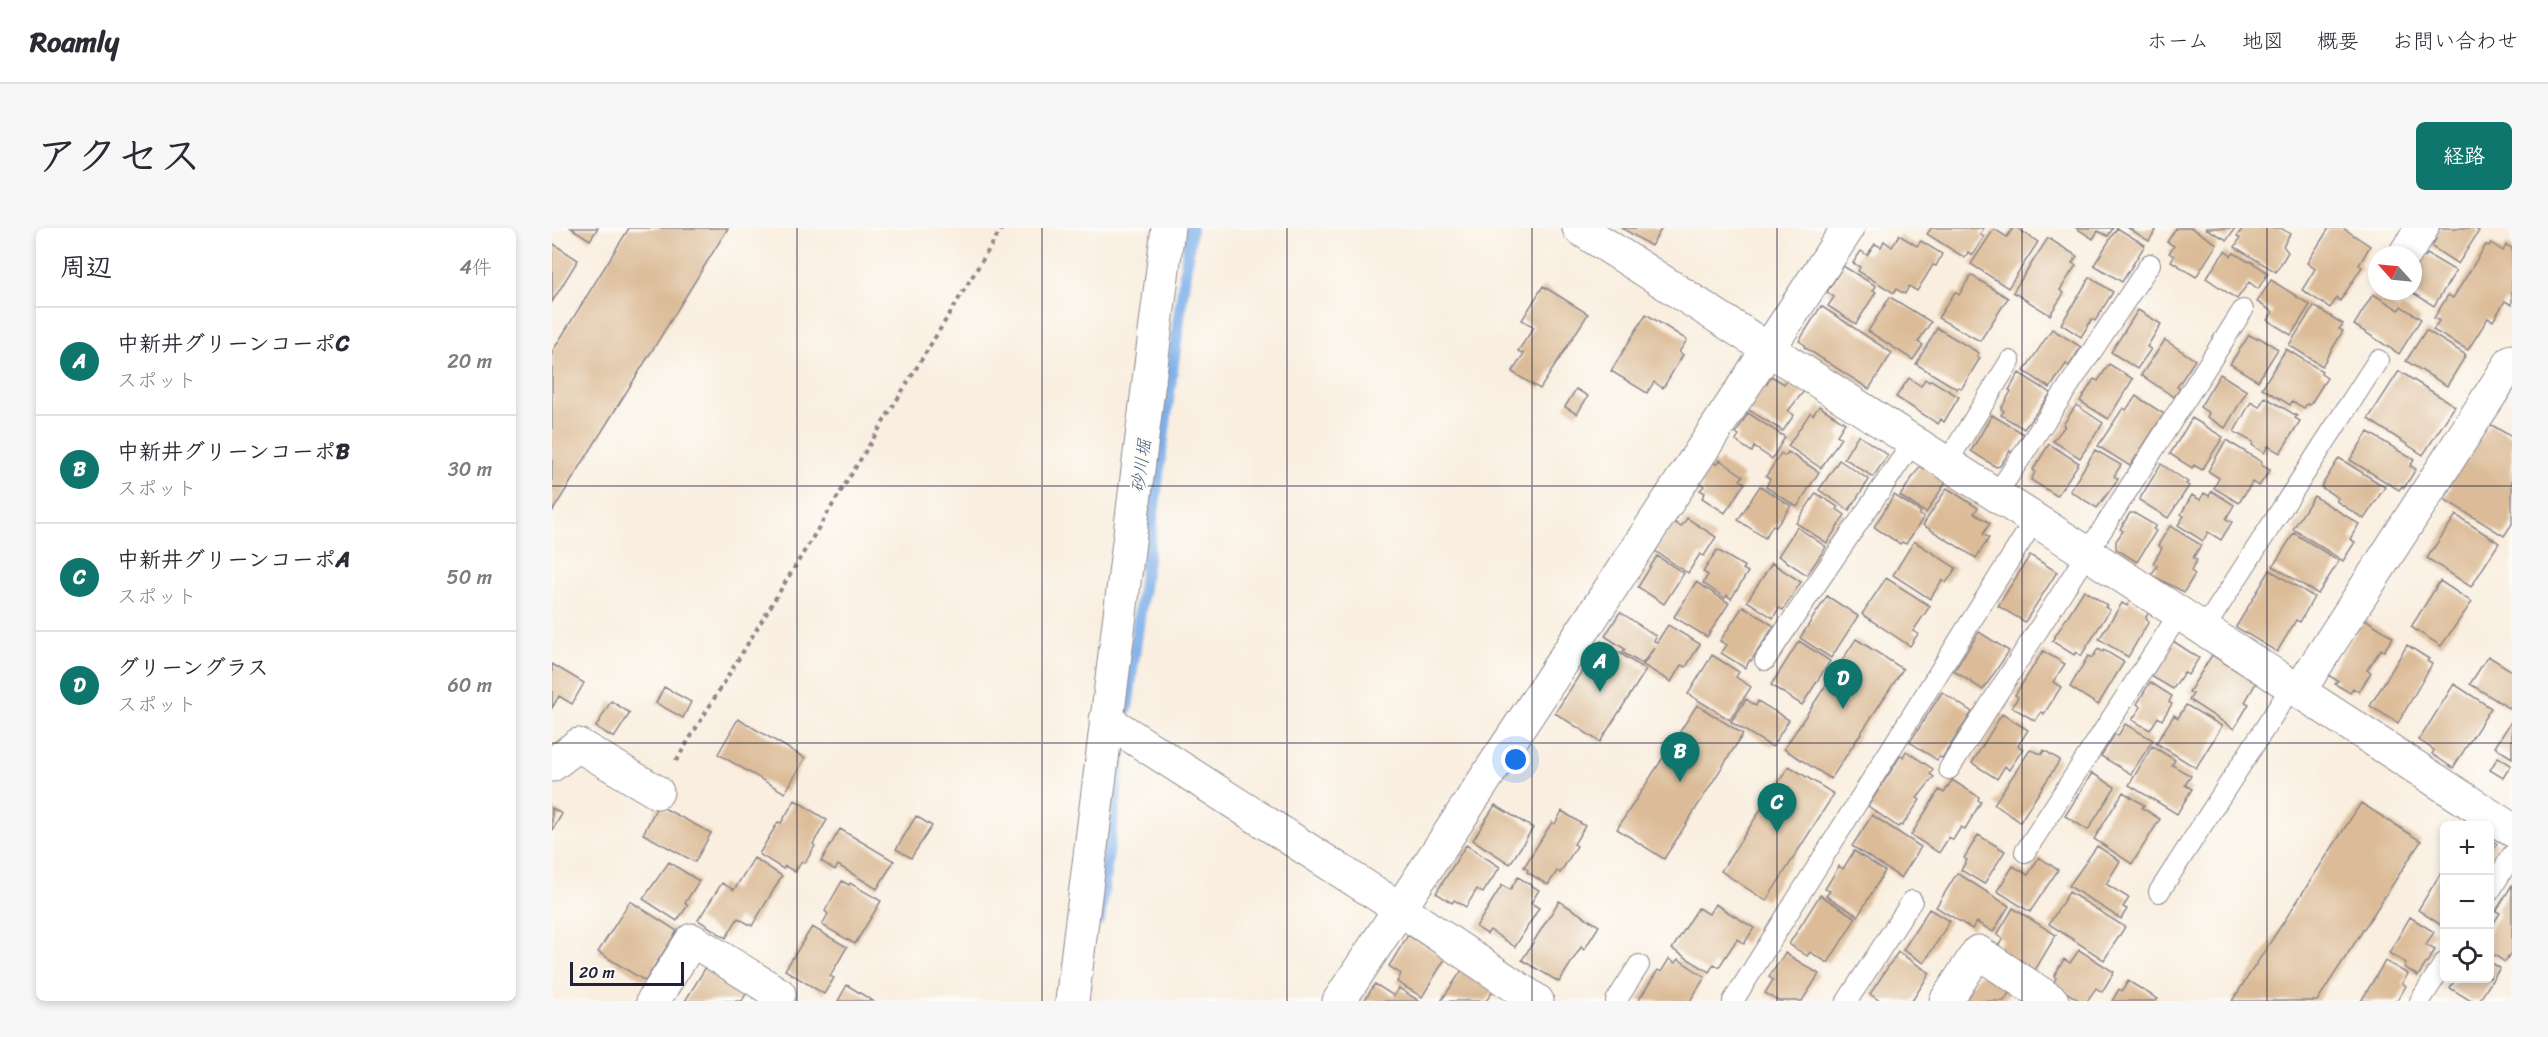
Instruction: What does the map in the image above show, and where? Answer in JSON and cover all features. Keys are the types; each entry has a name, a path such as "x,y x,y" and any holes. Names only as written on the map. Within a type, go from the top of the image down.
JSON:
{"street":[{"path":"1072,1001 1168,228"},
{"path":"1579,228 2035,519 2512,831"},
{"path":"1339,1001 1848,228"},
{"path":"2295,688 2512,361"},
{"path":"1106,720 1400,909 1531,999"},
{"path":"552,765 578,745 657,792"},
{"path":"653,1001 693,940 779,994 775,1001"},
{"path":"1946,1001 1978,952 2052,1001"}],"lane":[{"path":"1996,495 2150,264"},
{"path":"1949,769 2243,310"},
{"path":"2025,852 2378,360"},
{"path":"1946,464 2010,361"},
{"path":"1765,660 1913,442"},
{"path":"1733,1001 2035,519"},
{"path":"2158,892 2295,688"},
{"path":"2494,884 2512,855"},
{"path":"1847,1001 1912,901"},
{"path":"1616,1001 1639,965"},
{"path":"2420,1001 2440,971"}],"path":[{"path":"657,792 1002,228"}],"building":[{"path":"571,228 598,228 590,240"},
{"path":"629,228 728,228 552,512 552,352"},
{"path":"1622,228 1662,228 1651,246"},
{"path":"1931,228 1984,228 1980,234 1984,237 1973,255 1968,252 1965,258 1927,234"},
{"path":"2013,228 2017,228 2038,242 2008,288 1971,264 1994,229 2007,237"},
{"path":"2076,228 2113,228 2108,236 2098,231 2093,239"},
{"path":"2117,228 2145,245 2122,282 2094,265"},
{"path":"2128,228 2157,228 2149,241"},
{"path":"2176,228 2192,228 2217,244 2196,277 2171,261 2174,256 2169,253 2174,246 2167,242"},
{"path":"2205,228 2235,228 2227,240"},
{"path":"2243,228 2281,228 2290,234 2283,246 2288,252 2276,272 2235,247 2240,238 2237,236"},
{"path":"2329,228 2343,228 2370,246 2359,265 2362,267 2340,301 2337,298 2330,308 2302,290 2315,269 2307,263"},
{"path":"2439,228 2474,228 2479,231 2458,264 2432,247 2436,239 2433,237"},
{"path":"1899,235 1917,246 1921,241 1942,254 1917,291 1909,286 1905,294 1896,289 1894,293 1858,271 1860,267 1853,263 1861,251 1867,255 1875,244 1881,247 1884,241 1892,247"},
{"path":"2048,238 2077,256 2072,263 2076,265 2060,290 2064,293 2050,315 2013,292"},
{"path":"552,243 578,260 552,302"},
{"path":"2491,243 2503,251 2506,245 2512,248 2512,305 2505,301 2493,321 2488,318 2468,350 2433,330 2439,321 2434,318 2448,295 2453,298 2486,245 2489,246"},
{"path":"2225,251 2231,256 2234,253 2250,261 2268,273 2258,289 2249,282 2237,299 2206,278"},
{"path":"2427,254 2456,271 2434,306 2422,298 2422,256 2425,257"},
{"path":"1843,266 1876,286 1873,291 1876,292 1856,324 1828,306 1834,297 1827,292"},
{"path":"1971,275 2008,298 1980,341 1938,318 1955,292 1959,295"},
{"path":"2090,277 2113,292 2095,321 2092,319 2081,337 2061,324"},
{"path":"2271,280 2310,305 2291,335 2267,320 2273,312 2257,302"},
{"path":"1543,286 1588,314 1540,389 1512,372 1524,354 1518,351 1534,327 1522,320"},
{"path":"1890,297 1931,322 1918,342 1923,345 1913,360 1868,331"},
{"path":"2369,300 2383,300 2399,310 2401,306 2421,319 2399,354 2354,325"},
{"path":"1821,306 1892,353 1869,389 1804,347 1805,345 1799,341"},
{"path":"2314,306 2343,324 2339,329 2343,331 2322,366 2289,345"},
{"path":"2138,310 2161,324 2147,347 2151,349 2137,369 2111,352"},
{"path":"1646,314 1687,340 1679,352 1683,355 1663,388 1654,382 1647,393 1611,371"},
{"path":"1937,328 1979,353 1977,355 1980,358 1962,388 1957,389 1916,364"},
{"path":"2052,329 2081,347 2069,366 2066,364 2050,388 2024,371"},
{"path":"2426,330 2466,355 2447,386 2406,361"},
{"path":"2249,335 2257,339 2258,337 2278,349 2258,381 2230,364"},
{"path":"2165,340 2195,360 2177,387 2180,389 2174,397 2141,375"},
{"path":"2286,349 2322,371 2321,374 2327,378 2310,405 2307,404 2304,408 2292,401 2290,405 2262,388"},
{"path":"2109,364 2133,379 2108,419 2080,401 2094,379 2098,381"},
{"path":"2399,371 2455,406 2423,455 2368,419"},
{"path":"2019,373 2051,393 2024,429 2001,415 2004,411 2001,409 2011,391 2009,390"},
{"path":"2220,374 2247,391 2225,428 2207,417 2209,413 2200,407"},
{"path":"1771,376 1784,384 1787,380 1804,391 1788,411 1794,415 1783,431 1747,409"},
{"path":"1909,378 1921,386 1925,379 1929,382 1931,380 1959,397 1944,422 1941,419 1938,424 1896,397"},
{"path":"1576,389 1588,396 1577,414 1565,407"},
{"path":"2136,396 2164,414 2130,466 2098,446 2123,408 2126,410"},
{"path":"2265,397 2297,416 2295,418 2300,421 2280,453 2268,446 2264,453 2252,445 2253,442 2234,432 2251,402 2259,407"},
{"path":"2076,405 2103,423 2080,458 2053,441 2065,426 2063,425"},
{"path":"1819,406 1845,423 1837,435 1841,438 1821,468 1788,446 1810,413 1813,415"},
{"path":"1748,413 1785,437 1772,459 1754,447 1752,452 1736,441 1739,435 1736,433"},
{"path":"1992,415 2024,434 2012,453 2010,451 2000,466 1996,467 1971,451"},
{"path":"2192,418 2223,437 2202,470 2194,465 2192,468 2170,454"},
{"path":"2490,424 2512,437 2512,524 2504,536 2444,499 2452,486 2448,484"},
{"path":"2368,432 2414,460 2410,466 2416,469 2404,488 2402,486 2399,490 2350,460"},
{"path":"1858,435 1888,455 1873,477 1844,458"},
{"path":"2226,440 2262,462 2261,465 2270,470 2259,486 2252,482 2239,503 2214,488 2219,478 2208,471"},
{"path":"2049,444 2079,463 2057,496 2031,480 2035,472 2033,470"},
{"path":"2095,450 2121,465 2114,476 2118,479 2097,508 2070,491"},
{"path":"1788,452 1819,472 1797,507 1766,487 1770,479 1766,476 1781,453 1785,456"},
{"path":"2339,458 2385,487 2364,519 2336,501 2338,498 2321,487"},
{"path":"1720,460 1743,476 1740,480 1745,483 1725,513 1702,498 1705,493 1700,490 1704,486 1700,483 1713,462 1717,465"},
{"path":"1839,460 1869,480 1849,510 1819,490"},
{"path":"2161,464 2188,482 2186,484 2189,486 2168,518 2139,500"},
{"path":"1920,466 1946,482 1926,513 1900,496"},
{"path":"1760,486 1791,506 1776,527 1773,525 1765,538 1738,520"},
{"path":"1947,488 1978,508 1974,513 1990,523 1983,534 1989,538 1976,558 1923,525"},
{"path":"2212,491 2234,505 2226,519 2232,522 2221,540 2208,532 2203,541 2178,525 2184,516 2181,514 2192,495 2200,500 2204,493 2209,496"},
{"path":"1816,493 1838,507 1837,509 1845,515 1827,543 1796,523"},
{"path":"1894,495 1921,512 1919,515 1924,517 1906,544 1902,542 1900,544 1874,527"},
{"path":"2314,496 2359,524 2350,539 2355,542 2343,561 2293,529"},
{"path":"2130,513 2156,526 2153,529 2156,531 2137,562 2116,549 2116,541 2123,531 2120,529"},
{"path":"2456,515 2499,543 2471,587 2427,558"},
{"path":"1687,518 1716,537 1704,556 1700,554 1688,573 1655,551 1674,522 1681,527"},
{"path":"2170,526 2201,545 2193,558 2197,560 2191,571 2195,574 2184,592 2151,575 2157,566 2153,563 2162,548 2158,545"},
{"path":"1797,527 1826,547 1807,575 1778,556"},
{"path":"2294,533 2339,561 2318,594 2273,566"},
{"path":"1914,541 1956,568 1946,583 1942,580 1930,599 1893,575"},
{"path":"1717,550 1745,567 1743,569 1748,572 1731,599 1727,595 1725,598 1703,583 1708,575 1703,572"},
{"path":"2030,555 2057,572 2025,622 1998,606"},
{"path":"1657,556 1684,573 1664,604 1638,587"},
{"path":"1772,563 1801,582 1783,610 1779,608 1773,618 1747,601"},
{"path":"2270,570 2314,597 2300,622 2296,620 2277,652 2236,627"},
{"path":"1886,578 1930,606 1913,631 1918,634 1910,646 1862,614"},
{"path":"2440,581 2472,602 2441,646 2411,627"},
{"path":"1696,582 1729,603 1707,637 1674,617"},
{"path":"2084,590 2107,605 2105,607 2110,610 2081,656 2076,652 2074,655 2052,641"},
{"path":"1827,596 1858,616 1831,658 1800,638"},
{"path":"2130,600 2149,612 2146,617 2148,623 2128,657 2099,639 2122,603 2127,606"},
{"path":"1743,606 1774,626 1745,668 1721,653 1727,645 1720,641"},
{"path":"1620,612 1656,636 1654,641 1657,642 1668,625 1700,644 1686,667 1681,665 1671,682 1643,665 1654,648 1642,664 1622,652 1625,649 1605,636"},
{"path":"2365,619 2393,637 2384,651 2381,649 2367,670 2371,672 2359,692 2353,688 2350,693 2335,684 2338,681 2328,675"},
{"path":"1979,632 2009,651 1983,690 1954,671"},
{"path":"1856,639 1903,669 1831,779 1784,749"},
{"path":"1601,641 1646,670 1600,742 1555,713"},
{"path":"1799,641 1830,661 1802,705 1771,685"},
{"path":"2173,641 2199,658 2188,675 2184,672 2173,689 2151,676"},
{"path":"2407,645 2429,659 2427,661 2432,664 2398,723 2370,706"},
{"path":"2098,649 2124,662 2098,705 2070,687 2088,656 2092,658"},
{"path":"2043,651 2065,664 2053,682 2061,687 2044,714 2041,712 2035,721 2012,707 2018,697 2015,695"},
{"path":"1712,655 1739,672 1736,677 1751,687 1730,720 1688,694"},
{"path":"2212,655 2256,683 2245,702 2249,704 2234,729 2189,700 2193,694 2189,692"},
{"path":"2488,656 2512,671 2512,710 2470,684"},
{"path":"552,664 584,683 572,704 559,696 552,708"},
{"path":"2150,682 2172,696 2169,702 2172,704 2162,720 2158,717 2150,730 2132,720 2141,707 2137,704"},
{"path":"2454,684 2491,708 2453,768 2432,754 2434,750 2419,740"},
{"path":"664,687 691,702 683,718 656,703"},
{"path":"1942,692 1972,712 1942,758 1939,757 1937,760 1910,742"},
{"path":"1746,699 1756,706 1758,701 1789,720 1772,747 1731,722"},
{"path":"611,701 630,713 614,738 596,727"},
{"path":"1697,705 1743,734 1664,859 1617,829"},
{"path":"2186,705 2222,726 2196,768 2156,743 2174,715 2178,718"},
{"path":"2002,714 2028,730 2018,746 2023,749 2009,770 2005,766 1997,779 1972,763"},
{"path":"738,719 805,758 785,793 718,754"},
{"path":"2512,720 2512,758 2495,747"},
{"path":"2125,724 2153,740 2131,774 2101,756 2115,734 2118,736"},
{"path":"2152,746 2175,760 2172,765 2191,776 2185,785 2192,789 2177,814 2129,785"},
{"path":"2030,750 2042,754 2044,750 2060,760 2020,822 1994,804"},
{"path":"1906,751 1933,769 1930,774 1934,777 1917,798 1920,800 1902,826 1898,827 1868,806 1901,755 1903,757"},
{"path":"2498,757 2511,765 2503,778 2490,770"},
{"path":"1789,766 1834,794 1766,901 1721,871"},
{"path":"2092,773 2115,787 2088,830 2065,816"},
{"path":"1952,780 1979,797 1978,800 1981,802 1965,829 1961,827 1953,840 1949,837 1939,853 1911,835 1939,790 1944,793"},
{"path":"2123,792 2144,805 2142,808 2160,819 2132,864 2094,839"},
{"path":"795,800 827,820 805,863 802,861 795,872 785,866 783,869 759,854 778,822 781,823"},
{"path":"2361,803 2421,841 2317,1001 2232,1001"},
{"path":"658,805 711,833 695,862 643,834"},
{"path":"1495,805 1533,828 1510,864 1473,840"},
{"path":"552,808 562,814 552,831"},
{"path":"1562,811 1585,826 1574,844 1577,846 1560,873 1557,871 1548,885 1527,872 1528,870 1524,867 1552,822 1555,824"},
{"path":"1872,815 1921,847 1901,878 1852,846"},
{"path":"916,816 932,826 911,858 896,849"},
{"path":"840,829 894,861 877,889 838,865 835,870 821,861"},
{"path":"1978,835 2005,851 1984,884 1961,870 1967,860 1964,858"},
{"path":"1466,845 1500,867 1483,893 1477,889 1466,907 1454,900 1452,903 1436,893"},
{"path":"2097,846 2120,861 2106,884 2129,898 2123,907 2127,909 2121,919 2069,886"},
{"path":"1854,851 1885,871 1858,916 1826,896 1830,891 1825,889 1839,866 1843,869"},
{"path":"2039,857 2058,870 2030,912 1997,891 2013,866 2028,875"},
{"path":"754,858 782,876 752,926 738,918 726,938 698,920 722,883 734,890"},
{"path":"669,862 699,881 685,903 688,905 677,921 643,899"},
{"path":"1957,873 2009,906 1993,932 1977,922 1972,929 1936,907"},
{"path":"2440,874 2440,924 2418,910"},
{"path":"1518,877 1539,890 1531,903 1539,908 1515,947 1490,930 1487,934 1476,927 1502,885 1510,890"},
{"path":"842,881 849,885 850,883 881,901 855,944 822,925 828,914 825,911"},
{"path":"2512,885 2512,951 2505,962 2494,955 2494,923 2500,913 2496,911"},
{"path":"2069,892 2125,927 2104,960 2049,924"},
{"path":"1820,895 1856,918 1828,963 1810,952 1807,956 1789,944"},
{"path":"630,901 677,931 645,981 598,952"},
{"path":"1559,901 1599,926 1584,950 1581,947 1559,982 1522,960"},
{"path":"1715,904 1754,928 1744,944 1737,939 1719,967 1714,964 1709,972 1672,949 1698,908 1709,914"},
{"path":"2013,908 2056,935 2034,972 1996,949 2003,939 1997,935"},
{"path":"1929,909 1950,921 1924,963 1903,950"},
{"path":"2410,917 2434,932 2426,945 2435,950 2418,976 2404,967 2406,963 2389,953"},
{"path":"812,927 847,947 830,976 834,978 824,994 785,970"},
{"path":"1408,935 1445,959 1422,997 1397,982 1401,974 1389,966"},
{"path":"2079,950 2114,972 2102,992 2096,988 2087,1001 2080,1001 2053,984 2056,978 2054,976 2064,959 2070,963"},
{"path":"1898,952 1930,973 1912,1001 1880,1001 1870,994"},
{"path":"1785,953 1819,974 1802,1001 1778,1001 1765,993 1773,980 1769,977"},
{"path":"1669,959 1675,963 1678,959 1705,977 1690,1001 1638,1001 1658,970 1661,972"},
{"path":"2385,961 2408,974 2402,983 2406,986 2397,1001 2361,1001"},
{"path":"2494,964 2500,968 2494,977"},
{"path":"706,967 747,992 742,1001 685,1001"},
{"path":"1462,970 1493,991 1486,1001 1441,1001"},
{"path":"1985,974 2011,990 2004,1001 1958,1001 1978,976"},
{"path":"2128,981 2158,999 2156,1001 2112,1001 2119,989 2122,991"},
{"path":"2453,983 2490,983 2479,1001 2471,1001 2450,988"},
{"path":"1375,984 1394,996 1399,988 1419,1001 1364,1001"},
{"path":"847,985 873,1001 838,1001"}],"waterway":[{"name":"砂川堀","path":"1127,708 1191,228"},
{"name":"砂川堀","path":"1099,920 1122,744"}],"place":[{"name":"中新井グリーンコーポC","path":"1600,692"},
{"name":"グリーングラス","path":"1843,709"},
{"name":"中新井グリーンコーポB","path":"1680,782"},
{"name":"中新井グリーンコーポA","path":"1777,833"}]}
